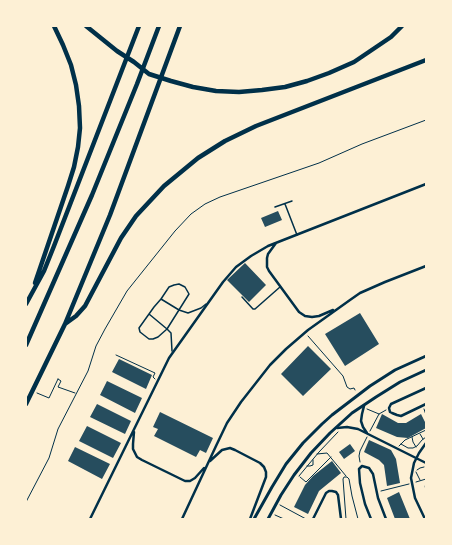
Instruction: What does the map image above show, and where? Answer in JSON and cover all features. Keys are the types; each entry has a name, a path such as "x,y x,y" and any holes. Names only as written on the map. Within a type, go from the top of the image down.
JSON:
{"highway":[{"path":"26,304 68,186 74,167 79,140 79,106 76,85 71,65 54,26"},
{"path":"86,26 149,74 193,87 239,92 285,87 329,73 354,62 391,37 402,26"},
{"path":"31,293 44,271 139,26"},
{"path":"26,345 92,195 159,26"},
{"path":"26,404 66,324 110,215 180,26"},
{"path":"66,324 85,306 118,243 136,216 164,186 198,158 225,141 256,126 426,60"}],"street":[{"path":"90,519 157,380 173,352 236,267 259,250 426,184"},
{"path":"277,243 268,254 266,262 269,271 300,312 305,316 315,317 338,307"},
{"path":"182,519 227,423 248,392 270,365 305,332 338,307 360,293 397,276 426,266"},
{"path":"254,519 286,464 303,443 322,424 370,386 395,370 426,356"},
{"path":"268,519 295,473 311,453 335,428 364,404 394,386 426,370"},
{"path":"424,404 401,416 390,412 389,408 391,404 426,388"},
{"path":"364,404 361,420 363,427 368,434"},
{"path":"335,428 351,427 426,463"},
{"path":"134,429 133,446 137,457 182,480 190,481 195,478 218,453 222,450 230,448 258,462 264,467 266,477 250,519"},
{"path":"425,519 415,498 411,473 416,458 426,443"},
{"path":"370,519 362,493 359,471 361,467 364,466 372,472 386,519"},
{"path":"313,519 329,491 336,492 338,495 341,519"}],"lane":[{"path":"275,207 292,201"},
{"path":"284,204 297,235"},
{"path":"179,284 185,287 189,294 167,329 158,337 149,339 140,332 139,328 161,299 169,287 179,284"},
{"path":"242,297 253,309 255,309 281,286"},
{"path":"161,299 179,310 188,313 208,303"},
{"path":"149,314 171,332 173,352"}],"path":[{"path":"26,502 49,458 58,429 88,371 99,340 127,291 175,231 195,210 220,197 319,163 362,144 426,120"},
{"path":"26,143 26,164"},
{"path":"305,332 343,376 347,387 350,389 354,388 355,390"},
{"path":"116,355 155,373 153,377 157,380"},
{"path":"48,398 58,379 61,381 58,387 76,393"},
{"path":"424,404 426,415"},
{"path":"367,408 379,414"},
{"path":"361,467 359,454 368,434 379,414 389,408"},
{"path":"397,448 412,437 426,430"},
{"path":"299,476 317,454 340,431"},
{"path":"419,433 423,439"},
{"path":"412,437 416,448"},
{"path":"401,444 410,449 416,448 426,437"},
{"path":"317,454 327,453 349,479 358,519"},
{"path":"295,473 306,482 331,457"},
{"path":"307,466 313,465 312,460"},
{"path":"414,475 420,468 426,467"},
{"path":"416,471 421,481"},
{"path":"346,519 343,479 344,477 347,477"},
{"path":"414,480 415,482 426,479"},
{"path":"377,492 412,483"},
{"path":"276,503 306,519"},
{"path":"271,513 284,519"}],"building":[{"path":"278,211 282,220 265,227 261,218"},
{"path":"245,263 266,285 249,302 227,280"},
{"path":"360,313 379,344 345,366 325,334"},
{"path":"308,346 331,369 303,396 281,374"},
{"path":"119,359 152,375 146,389 112,372"},
{"path":"107,381 142,398 135,413 100,395"},
{"path":"97,404 131,421 125,434 90,417"},
{"path":"160,412 213,438 206,453 200,450 196,457 154,436 158,429 153,427"},
{"path":"382,414 398,423 406,423 421,414 426,424 426,428 408,438 397,437 376,428"},
{"path":"87,426 121,443 113,458 79,441"},
{"path":"369,440 391,450 396,459 400,483 387,486 384,465 379,460 364,452"},
{"path":"350,444 355,451 344,459 339,452"},
{"path":"75,447 110,464 102,479 68,461"},
{"path":"332,461 341,473 319,491 308,514 294,507 305,485 313,476"},
{"path":"399,492 410,519 395,519 387,498"}]}
